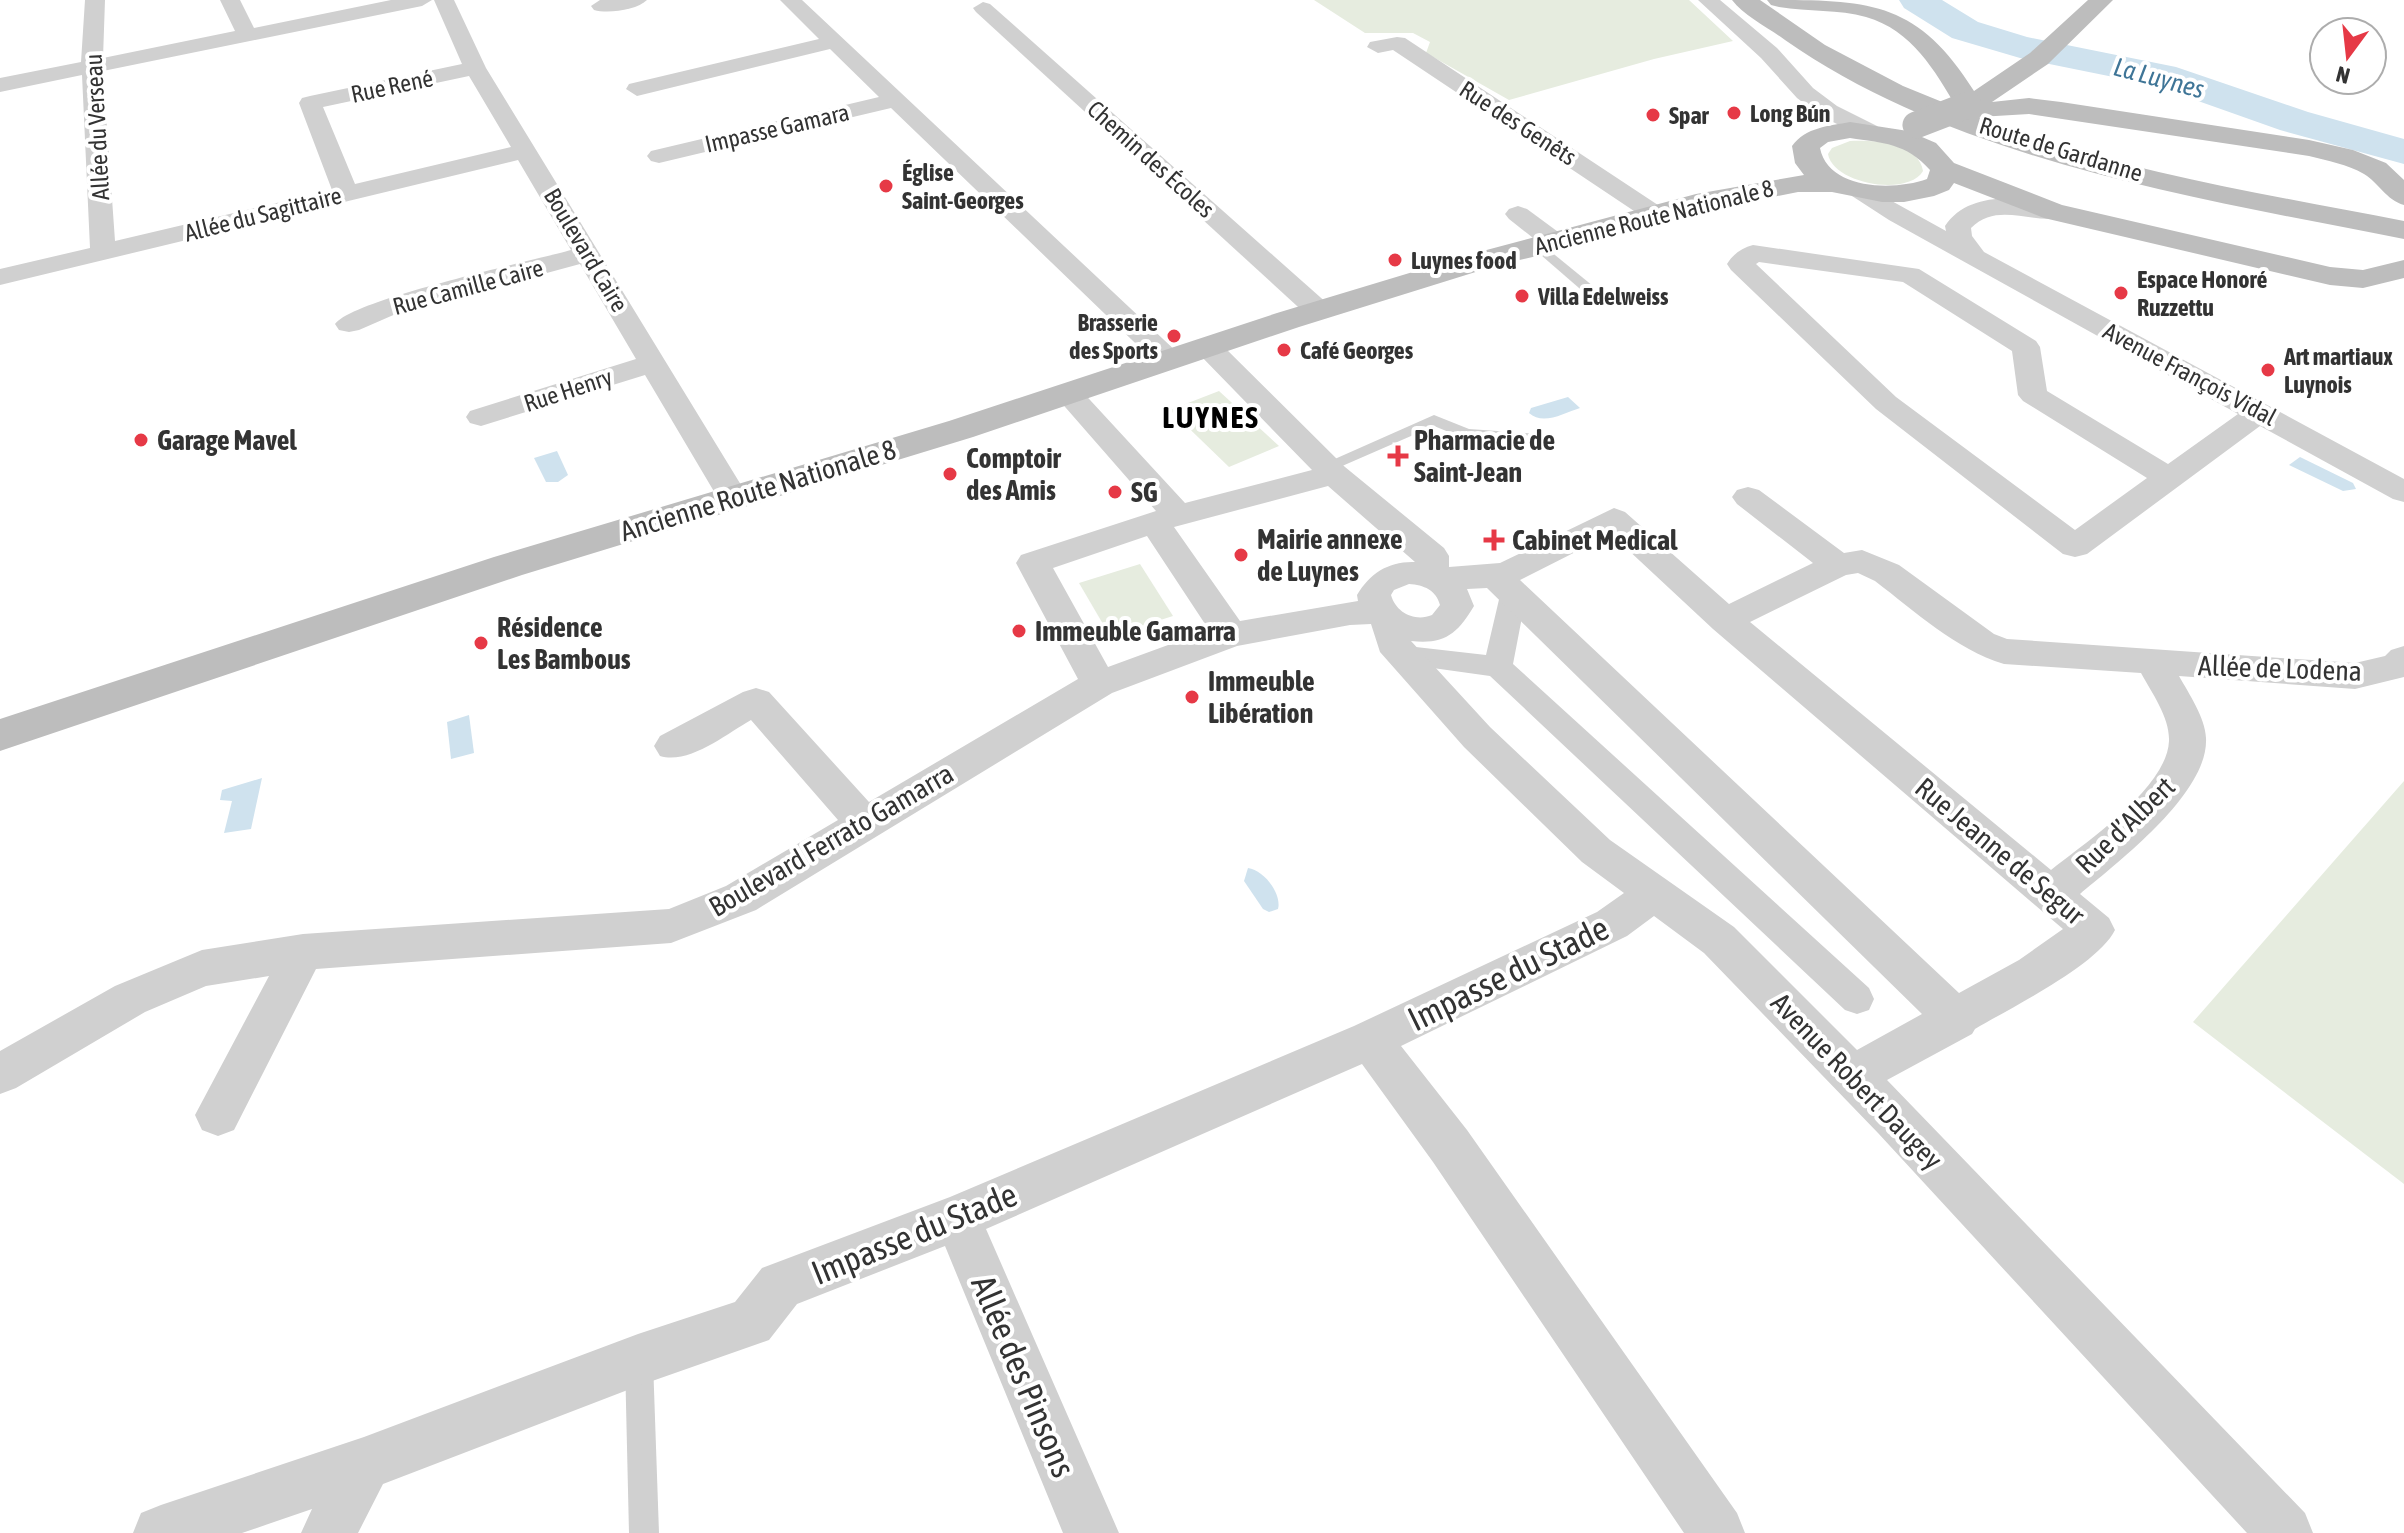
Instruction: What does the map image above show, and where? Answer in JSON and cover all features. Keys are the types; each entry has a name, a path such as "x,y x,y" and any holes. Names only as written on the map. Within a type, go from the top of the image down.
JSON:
{"main road":[{"name":"Route de Gardanne","path":"1744,0 1782,31 1842,66 1914,100 2004,134 2184,185 2404,224"},
{"name":"Route de Gardanne","path":"1755,0 1795,29 1852,63 1920,96 2011,130 2185,178 2404,230"},
{"path":"1779,0 1876,12 1904,26 1931,50 1977,108"},
{"path":"1875,132 1916,125 2026,91 2101,0"},
{"path":"2069,41 2118,0"},
{"path":"1795,29 1795,20 1806,12 1840,6"},
{"path":"1931,50 1979,63 2048,66"},
{"path":"2048,66 2060,90 2075,104 2110,117"},
{"path":"1977,108 2029,106 2309,148 2353,158 2376,169 2396,188 2355,207 2329,212"},
{"path":"1935,168 1977,108"},
{"name":"Ancienne Route Nationale 8","path":"0,735 508,566 1069,394 1319,311 1650,210 1850,130 1875,132"},
{"path":"1875,132 1913,142 1935,168 2054,212 2330,276 2363,279 2394,272 2379,244 2364,231 2329,212"},
{"path":"1812,147 1811,167 1850,188"},
{"name":"Ancienne Route Nationale 8","path":"1650,210 1798,183 1882,194 1935,168"}],"street":[{"name":"Allée du Verseau","path":"95,0 92,65 103,253"},
{"path":"230,0 247,35"},
{"path":"0,85 422,0"},
{"name":"Boulevard Caire","path":"444,0 475,68 733,498"},
{"path":"601,6 637,0"},
{"path":"790,0 1169,360"},
{"path":"1708,0 1769,53 1805,93 1829,111 1875,132"},
{"name":"Chemin des Écoles","path":"983,8 1319,311"},
{"path":"637,89 834,42"},
{"name":"Rue des Genêts","path":"1378,47 1397,43 1650,210"},
{"name":"Rue René","path":"346,193 310,103 475,68"},
{"path":"1805,93 1813,110 1812,147"},
{"name":"Impasse Gamara","path":"659,156 896,100"},
{"name":"Allée du Sagittaire","path":"0,277 525,151"},
{"path":"1935,168 1919,210 1924,223 1938,237"},
{"name":"Avenue François Vidal","path":"1850,188 2404,492"},
{"path":"1975,257 1959,237 1958,226 1966,216 1981,209 2009,207 2054,212"},
{"path":"1518,214 1540,244"},
{"path":"2169,478 2033,395 2026,347 1910,275 1753,253 1740,264 1886,403 2075,546 2169,478 2260,412"},
{"name":"Rue Camille Caire","path":"349,324 388,307 588,254"},
{"path":"1217,344 1328,467 1393,525 1406,560 1434,584 1453,616 1419,643"},
{"name":"Rue Henry","path":"481,417 654,363"},
{"path":"1069,394 1167,519 1231,635"},
{"path":"1099,684 1033,563 1328,467"},
{"path":"1748,497 1838,565"},
{"name":"Rue Jeanne de Segur","path":"1434,584 1504,584 1512,571 1614,519 1725,620 2094,930 2034,973 1957,1020 1851,1077"},
{"path":"1725,620 1838,565 1862,561 1887,573 1982,643 2004,651 2152,662"},
{"path":"1372,610 1379,583 1391,576 1434,584"},
{"path":"1419,643 1498,667 1504,584"},
{"path":"1504,584 1957,1020"},
{"name":"Boulevard Ferrato Gamarra","path":"0,1074 130,999 202,968 303,952 671,926 741,898 1099,684 1231,635 1372,610"},
{"name":"Avenue Robert Daugey","path":"1372,610 1392,643 1419,643 1414,670 1477,737 1596,851 1719,940 1894,1118 2285,1533"},
{"name":"Allée de Lodena","path":"2152,662 2355,676 2397,666 2404,659"},
{"name":"Rue d’Albert","path":"2051,894 2151,808 2184,767 2188,739 2179,713 2152,662"},
{"name":"Avenue Robert Daugey","path":"1498,667 1857,999"},
{"path":"673,746 756,701 864,823"},
{"name":"Impasse du Stade","path":"161,1533 364,1464 638,1360 751,1322 780,1286 957,1218 1370,1040 1612,924 1655,893"},
{"path":"218,1115 303,952"},
{"path":"1370,1040 1450,1146 1717,1533"},
{"name":"Allée des Pinsons","path":"957,1218 1091,1533"},
{"path":"329,1533 364,1464"}],"lane":[{"path":"1540,244 1599,298"},
{"path":"1328,467 1434,420 1466,434 1539,439"},
{"path":"638,1360 644,1533"}],"shaded area":[{"path":"1314,0 1689,0 1733,41 1654,59 1509,100 1426,53 1430,42 1413,33 1365,33"},
{"path":"1850,141 1881,142 1904,148 1919,161 1923,171 1903,184 1872,184 1856,179 1843,173 1828,154 1832,148"},
{"path":"1219,391 1279,446 1229,467 1170,410"},
{"path":"1140,564 1173,616 1110,636 1079,583"},
{"path":"2404,781 2404,1184 2193,1022"}],"water":[{"path":"1568,397 1580,408 1547,418 1529,413 1531,408"},
{"path":"557,451 568,475 558,482 546,482 534,458"},
{"path":"2300,457 2353,483 2356,489 2343,491 2289,465"},
{"path":"469,715 474,753 451,759 447,722"},
{"path":"262,778 251,829 224,833 232,801 220,800 222,790"},
{"path":"1248,868 1260,873 1270,884 1279,903 1278,909 1269,912 1263,909 1244,881"}],"waterway":[{"name":"La Luynes","path":"1917,0 1965,30 2020,47 2162,75 2294,121 2404,152"}],"place":[{"name":"Long Bún","path":"1734,113"},
{"name":"Spar","path":"1653,115"},
{"name":"Église Saint-Georges","path":"886,186"},
{"name":"Luynes food","path":"1395,260"},
{"name":"Espace Honoré Ruzzettu","path":"2121,293"},
{"name":"Villa Edelweiss","path":"1522,296"},
{"name":"Brasserie des Sports","path":"1174,336"},
{"name":"Café Georges","path":"1284,350"},
{"name":"Art martiaux Luynois","path":"2268,370"},
{"name":"Garage Mavel","path":"141,440"},
{"name":"Pharmacie de Saint-Jean","path":"1398,456"},
{"name":"Comptoir des Amis","path":"950,474"},
{"name":"SG","path":"1115,492"},
{"name":"Cabinet Medical","path":"1494,540"},
{"name":"Mairie annexe de Luynes","path":"1241,555"},
{"name":"Immeuble Gamarra","path":"1019,631"},
{"name":"Résidence Les Bambous","path":"481,643"},
{"name":"Immeuble Libération","path":"1192,697"}],"district":[{"name":"LUYNES","path":"1211,417"}]}
